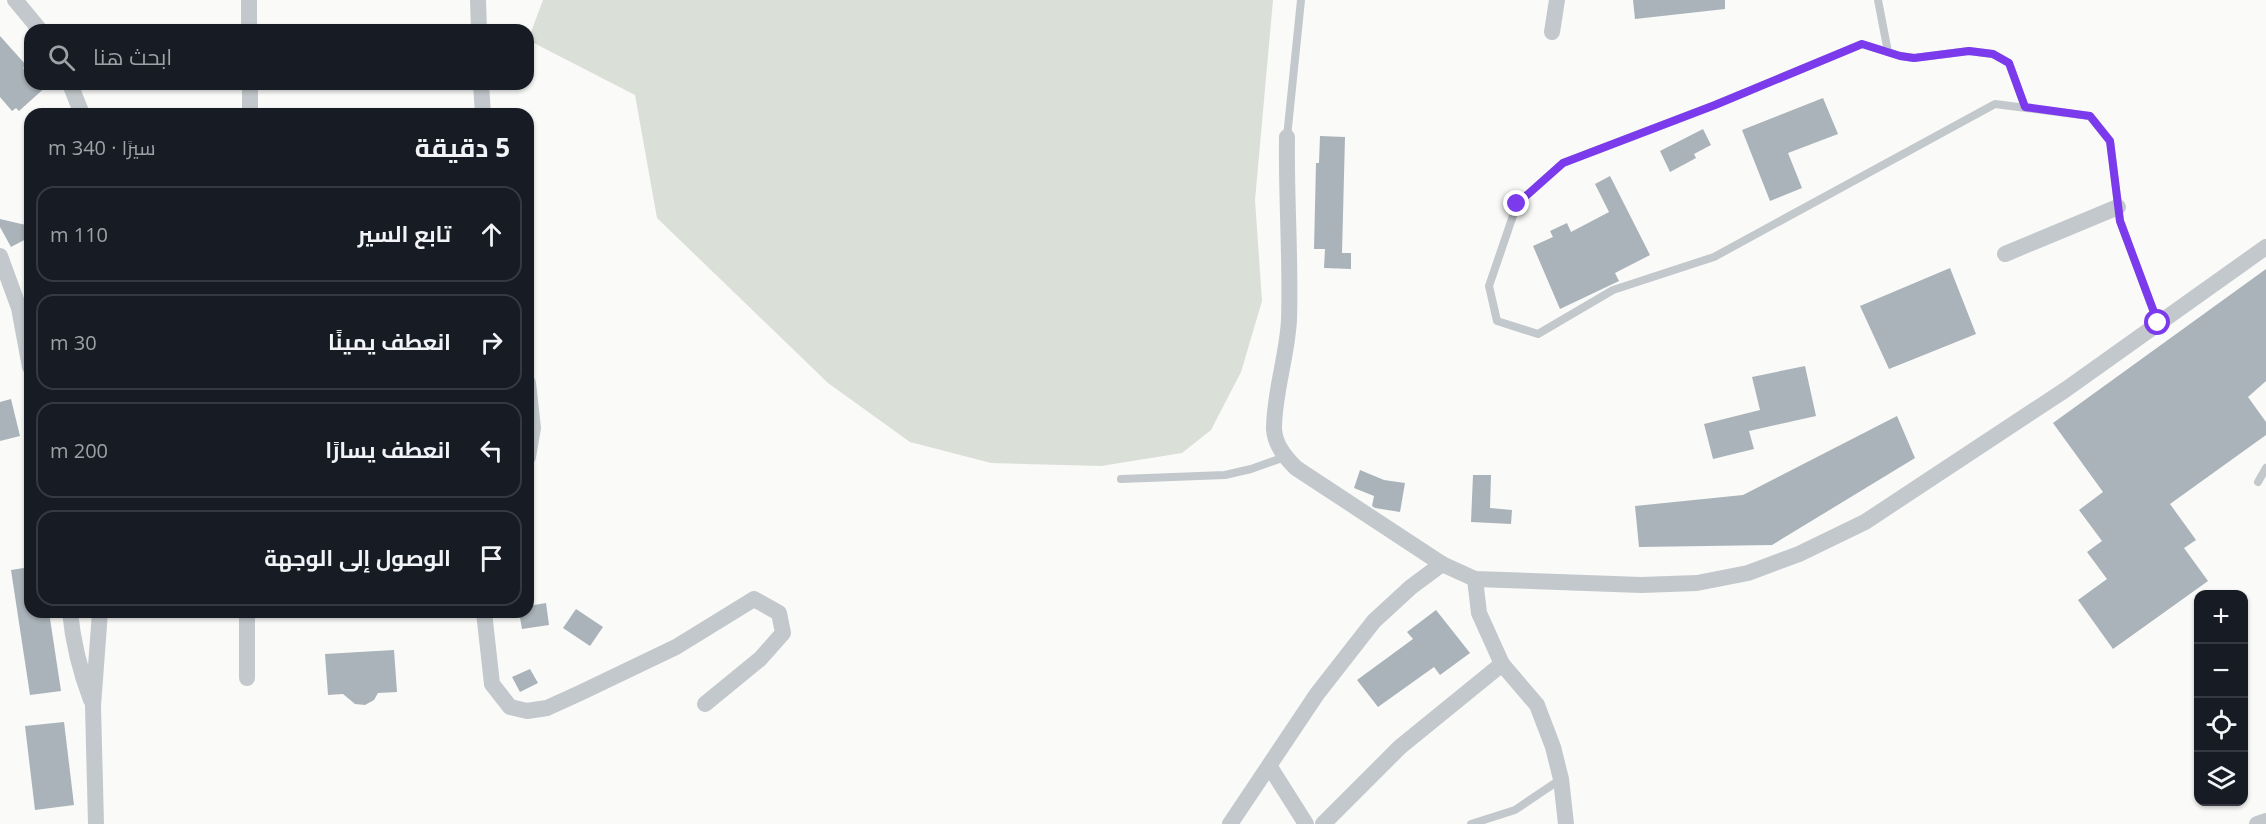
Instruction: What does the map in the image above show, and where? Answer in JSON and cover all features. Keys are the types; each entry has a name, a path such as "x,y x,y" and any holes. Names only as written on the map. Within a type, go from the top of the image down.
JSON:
{"street":[{"path":"15,0 35,24"},
{"path":"249,0 249,24"},
{"path":"478,0 479,24"},
{"path":"1552,32 1557,0"},
{"path":"72,90 80,108"},
{"path":"250,90 250,108"},
{"path":"482,90 483,108"},
{"path":"1287,137 1288,322 1274,431 1278,444 1285,457 1296,468 1442,564 1475,579 1641,585 1697,583 1748,573 1789,558 1865,522 1931,480 2065,390 2266,247"},
{"path":"2006,254 2118,207"},
{"path":"0,256 19,309 24,335"},
{"path":"1230,824 1317,694 1374,621 1411,587 1442,564"},
{"path":"1475,579 1479,613 1502,664 1537,705 1553,747 1561,779 1566,824"},
{"path":"485,618 492,684 510,707 527,711 547,708 655,657 754,599 779,613 783,633 760,659 705,704"},
{"path":"71,618 79,667 93,706"},
{"path":"96,824 93,706 100,618"},
{"path":"247,618 247,678"},
{"path":"1323,824 1400,747 1502,664"},
{"path":"1270,767 1305,824"},
{"path":"2258,824 2266,821"}],"lane":[{"path":"1287,137 1301,0"},
{"path":"1878,0 1888,52"},
{"path":"2025,107 2009,63 1993,54 1969,51 1914,58 1862,44 1715,105 1563,163 1517,204 1489,286 1497,321 1538,334 1613,290 1714,257 1995,104 2090,116 2110,141 2120,221 2158,323"},
{"path":"1121,479 1225,474 1251,469 1285,457"},
{"path":"2258,482 2266,468"},
{"path":"1471,824 1515,810 1561,779"}],"shaded area":[{"path":"543,0 1273,0 1255,200 1262,301 1241,372 1211,430 1182,453 1101,466 991,463 910,442 828,383 657,218 635,95 534,43 534,24"}],"building":[{"path":"1633,0 1725,0 1725,9 1635,19"},
{"path":"0,36 24,63 24,90 42,90 19,111 16,108 12,111 0,97"},
{"path":"1823,98 1838,134 1788,153 1802,188 1770,201 1742,130"},
{"path":"1703,129 1711,145 1694,154 1696,158 1670,172 1660,151"},
{"path":"1320,136 1345,137 1342,253 1351,253 1351,269 1324,268 1325,249 1314,249 1316,163 1319,163"},
{"path":"1610,176 1650,255 1615,273 1619,281 1560,309 1533,246 1553,237 1550,231 1567,223 1571,232 1609,212 1595,184"},
{"path":"0,219 24,225 24,240 11,247 0,227"},
{"path":"1950,268 1976,334 1889,369 1860,306"},
{"path":"2266,269 2266,381 2248,397 2266,422 2266,435 2170,504 2196,540 2184,548 2208,581 2113,649 2078,600 2107,579 2087,552 2102,541 2079,510 2103,492 2053,423"},
{"path":"1805,366 1816,416 1749,431 1754,449 1713,459 1704,424 1760,410 1752,377"},
{"path":"11,399 20,436 0,441 0,402"},
{"path":"1897,416 1915,458 1772,545 1639,547 1635,506 1743,495"},
{"path":"1360,470 1384,480 1405,483 1400,512 1375,508 1372,506 1374,496 1354,488"},
{"path":"1473,475 1491,475 1490,508 1512,510 1511,524 1471,522"},
{"path":"24,568 24,618 50,618 61,691 30,695 11,570"},
{"path":"546,603 549,625 522,629 520,618 534,618 534,605"},
{"path":"576,609 603,627 590,646 563,628"},
{"path":"1436,610 1470,653 1440,675 1434,667 1378,707 1357,680 1413,639 1407,632"},
{"path":"394,650 397,692 378,693 374,700 365,705 355,704 343,694 328,695 325,654"},
{"path":"530,669 538,683 520,692 512,677"},
{"path":"64,722 74,805 35,810 25,726"}],"route":[{"path":"1517,204 1563,163 1715,105 1862,44 1914,58 1969,51 1993,54 2009,63 2025,107 2090,116 2110,141 2120,221 2158,323"}]}
